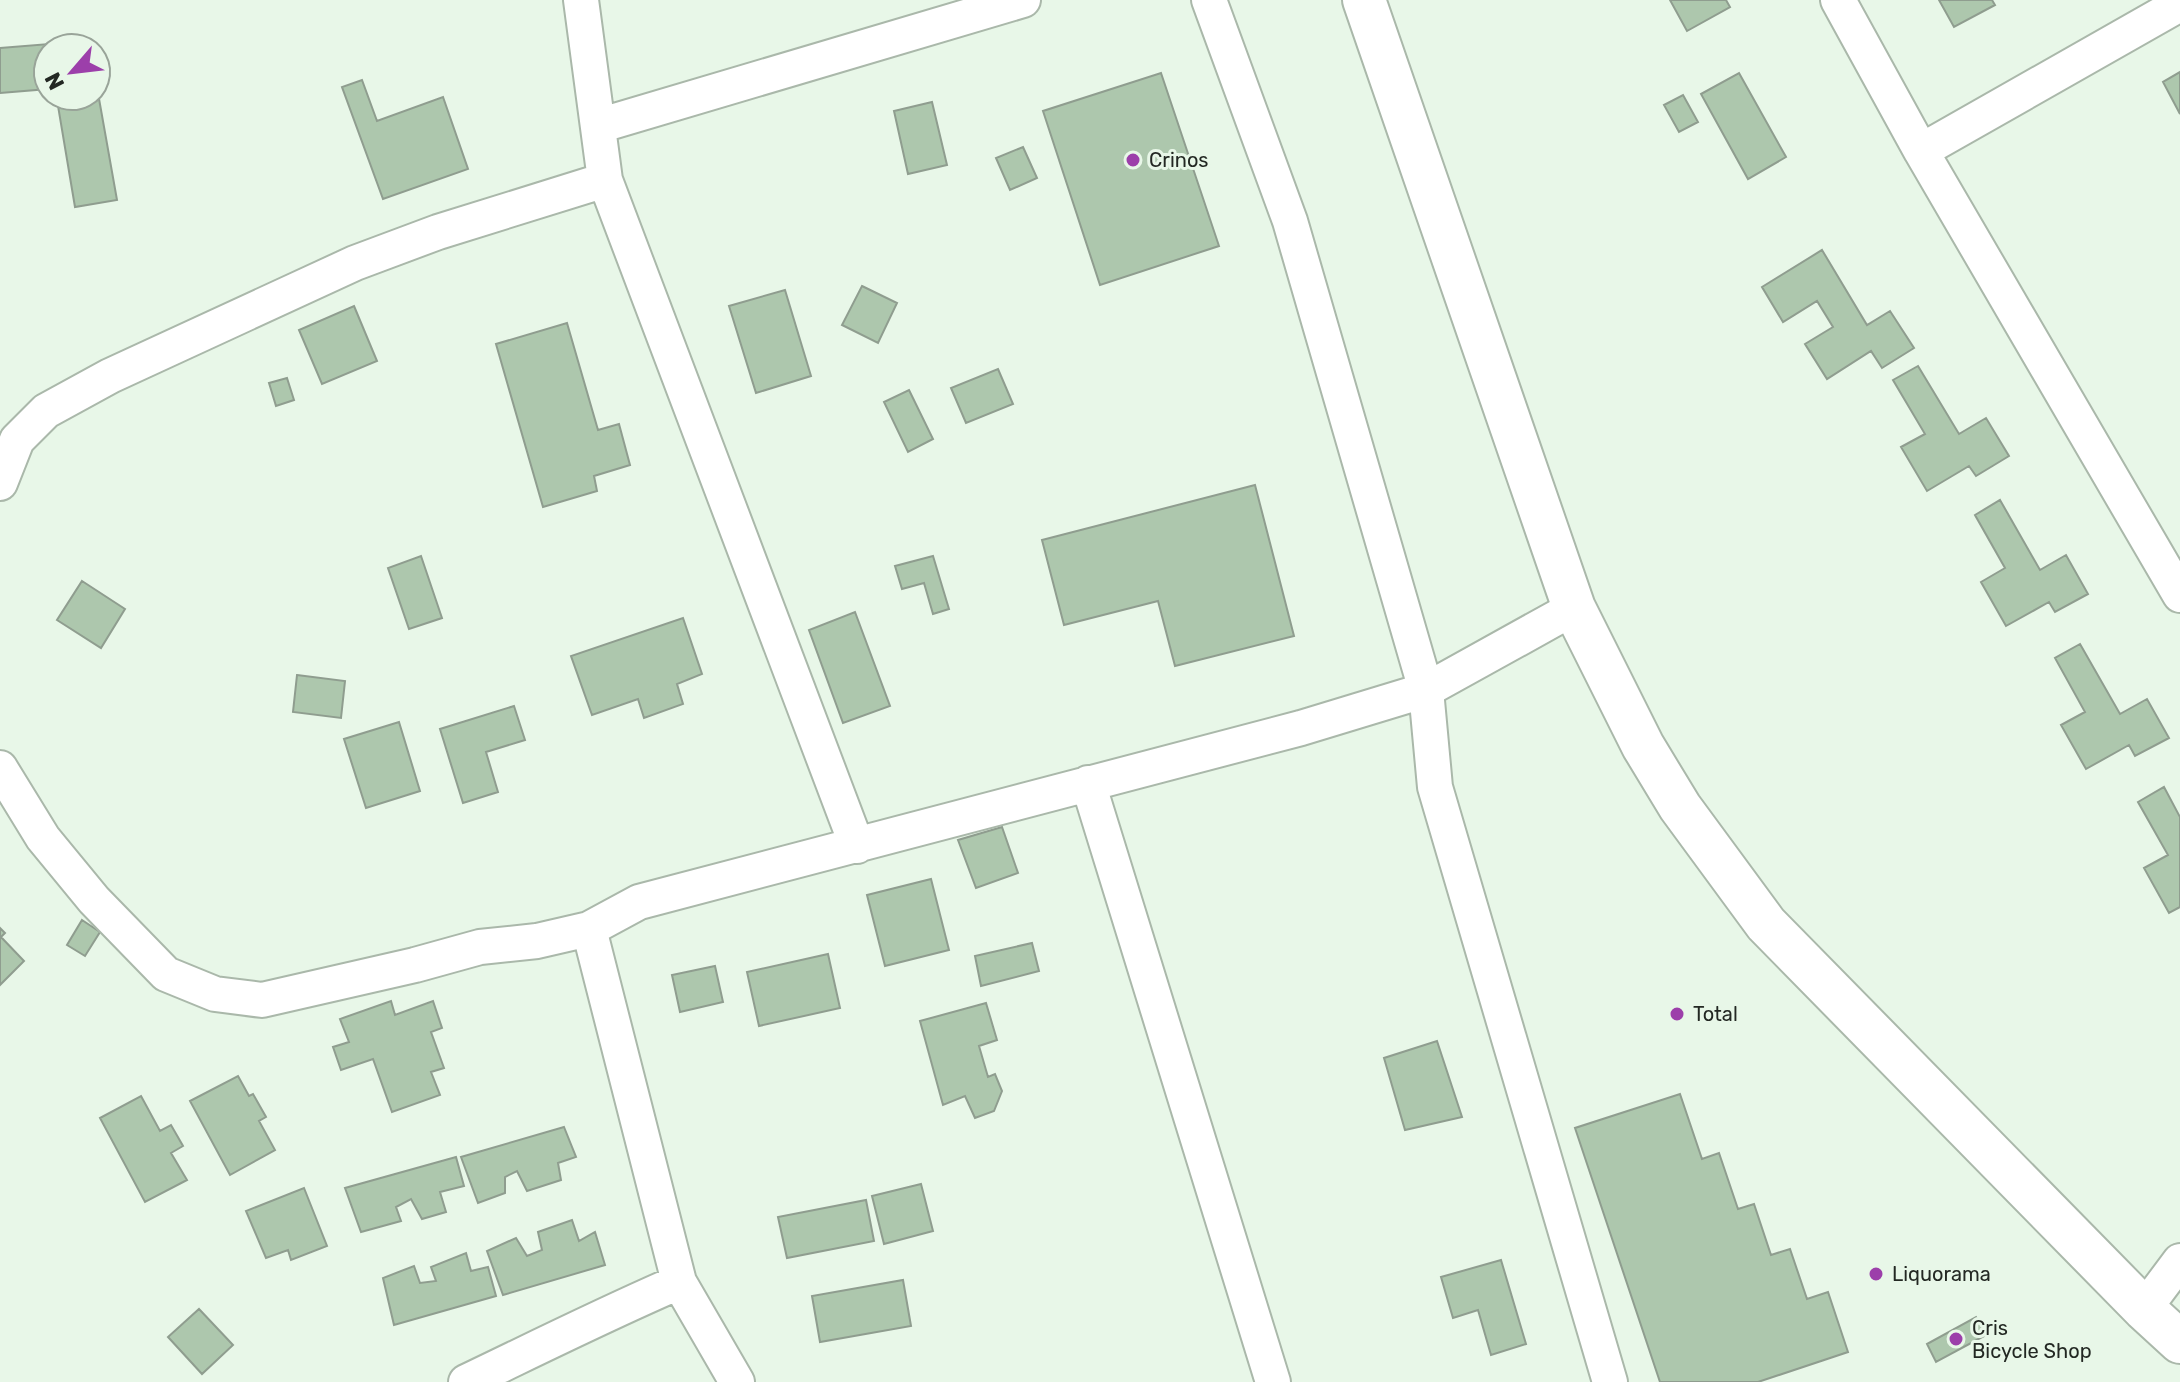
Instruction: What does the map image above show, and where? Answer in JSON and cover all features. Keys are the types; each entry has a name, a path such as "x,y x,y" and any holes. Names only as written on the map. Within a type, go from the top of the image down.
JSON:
{"street":[{"path":"581,0 605,180 857,846"},
{"path":"598,126 1023,0"},
{"path":"1209,0 1290,221 1426,690 1435,787 1610,1382"},
{"path":"1364,0 1574,608 1643,746 1680,807 1766,924 2180,1342"},
{"path":"1838,0 1921,151 2180,595"},
{"path":"1921,151 2180,4"},
{"path":"0,483 9,436 46,411 110,376 355,263 438,232 605,180"},
{"path":"0,768 43,838 94,900 166,974 215,994 262,1000 480,947 537,941 589,929 639,902 1301,728 1426,690 1574,608"},
{"path":"1088,783 1273,1382"},
{"path":"589,929 679,1282 737,1382"},
{"path":"2144,1309 2180,1261"},
{"path":"466,1382 564,1337 609,1312 679,1282"}],"building":[{"path":"1670,0 1726,0 1730,7 1687,31"},
{"path":"1939,0 1992,0 1995,5 1954,27"},
{"path":"32,45 32,90 0,93 0,48"},
{"path":"2180,72 2180,114 2163,82"},
{"path":"1161,73 1219,246 1100,285 1043,111"},
{"path":"1739,73 1786,157 1748,179 1701,94"},
{"path":"362,80 377,121 443,97 468,169 383,199 342,87"},
{"path":"1683,95 1698,122 1679,132 1664,105"},
{"path":"932,102 947,165 908,174 894,111"},
{"path":"59,112 101,112 117,200 75,207"},
{"path":"1023,147 1037,178 1010,190 996,158"},
{"path":"1822,250 1867,325 1890,311 1914,348 1882,368 1871,351 1827,379 1805,344 1833,327 1817,301 1783,322 1762,287"},
{"path":"862,286 897,303 878,343 842,325"},
{"path":"785,290 811,376 756,393 729,306"},
{"path":"354,306 377,361 322,384 299,330"},
{"path":"567,323 598,430 619,424 630,465 594,476 597,491 543,507 496,344"},
{"path":"1918,366 1959,434 1986,418 2009,456 1976,476 1969,466 1927,491 1901,447 1925,434 1893,380"},
{"path":"998,369 1013,404 966,423 951,388"},
{"path":"287,378 294,400 276,406 269,383"},
{"path":"909,390 933,439 908,452 884,402"},
{"path":"1255,485 1294,636 1175,666 1158,601 1064,625 1042,540"},
{"path":"2000,500 2040,570 2066,555 2088,594 2055,612 2049,602 2006,626 1981,582 2005,568 1975,515"},
{"path":"421,556 442,618 409,629 388,568"},
{"path":"933,556 949,609 933,614 924,583 902,589 895,566"},
{"path":"82,581 125,609 101,648 57,620"},
{"path":"855,612 890,706 843,723 809,630"},
{"path":"683,618 702,674 677,684 683,704 644,718 638,699 592,715 571,656"},
{"path":"2080,644 2120,714 2147,699 2169,738 2135,756 2129,745 2086,769 2061,725 2085,712 2055,658"},
{"path":"297,675 345,681 341,718 293,712"},
{"path":"514,706 525,740 486,752 498,792 463,803 440,729"},
{"path":"399,722 420,791 366,808 344,739"},
{"path":"2164,787 2180,817 2180,907 2169,913 2144,868 2168,855 2138,802"},
{"path":"1002,827 1018,873 976,888 958,840"},
{"path":"931,879 949,950 885,966 867,895"},
{"path":"82,920 100,932 85,956 67,945"},
{"path":"0,928 5,933 1,937 24,961 0,985"},
{"path":"1032,943 1039,971 981,986 975,956"},
{"path":"828,954 840,1008 759,1026 747,972"},
{"path":"715,966 723,1002 680,1012 672,975"},
{"path":"391,1001 395,1015 433,1001 442,1028 431,1032 444,1068 431,1072 440,1095 392,1112 373,1059 341,1070 333,1047 349,1042 340,1019"},
{"path":"986,1003 997,1040 979,1046 988,1077 995,1074 1002,1091 994,1111 975,1118 965,1096 943,1105 920,1021"},
{"path":"1437,1041 1462,1117 1405,1130 1384,1058"},
{"path":"238,1076 266,1117 259,1121 275,1150 230,1175 190,1101"},
{"path":"1680,1094 1702,1159 1719,1153 1738,1209 1754,1204 1771,1255 1790,1249 1807,1299 1828,1292 1848,1352 1758,1382 1660,1382 1575,1128"},
{"path":"141,1096 160,1131 171,1125 183,1146 171,1153 187,1180 145,1202 100,1118"},
{"path":"564,1127 576,1157 558,1163 561,1180 527,1191 517,1171 505,1177 505,1193 478,1203 461,1157"},
{"path":"456,1157 464,1186 440,1192 446,1212 422,1219 411,1199 396,1207 401,1221 361,1232 345,1188"},
{"path":"921,1184 933,1231 884,1244 872,1196"},
{"path":"304,1188 327,1246 291,1260 288,1250 266,1258 246,1211"},
{"path":"866,1200 874,1241 787,1258 778,1217"},
{"path":"572,1220 579,1241 595,1232 605,1265 503,1295 487,1251 516,1238 527,1256 542,1250 538,1232"},
{"path":"466,1253 471,1271 488,1267 496,1296 394,1325 383,1278 414,1266 420,1283 436,1281 431,1267"},
{"path":"1501,1260 1526,1344 1491,1355 1478,1310 1453,1318 1441,1277"},
{"path":"903,1280 911,1326 820,1342 812,1296"},
{"path":"199,1309 233,1345 202,1374 168,1337"},
{"name":"Cris Bicycle Shop","path":"1976,1317 1986,1335 1936,1362 1927,1344"}],"place":[{"name":"Crinos","path":"1133,160"},
{"name":"Total","path":"1677,1014"},
{"name":"Liquorama","path":"1876,1274"},
{"name":"Cris Bicycle Shop","path":"1956,1339"}]}
